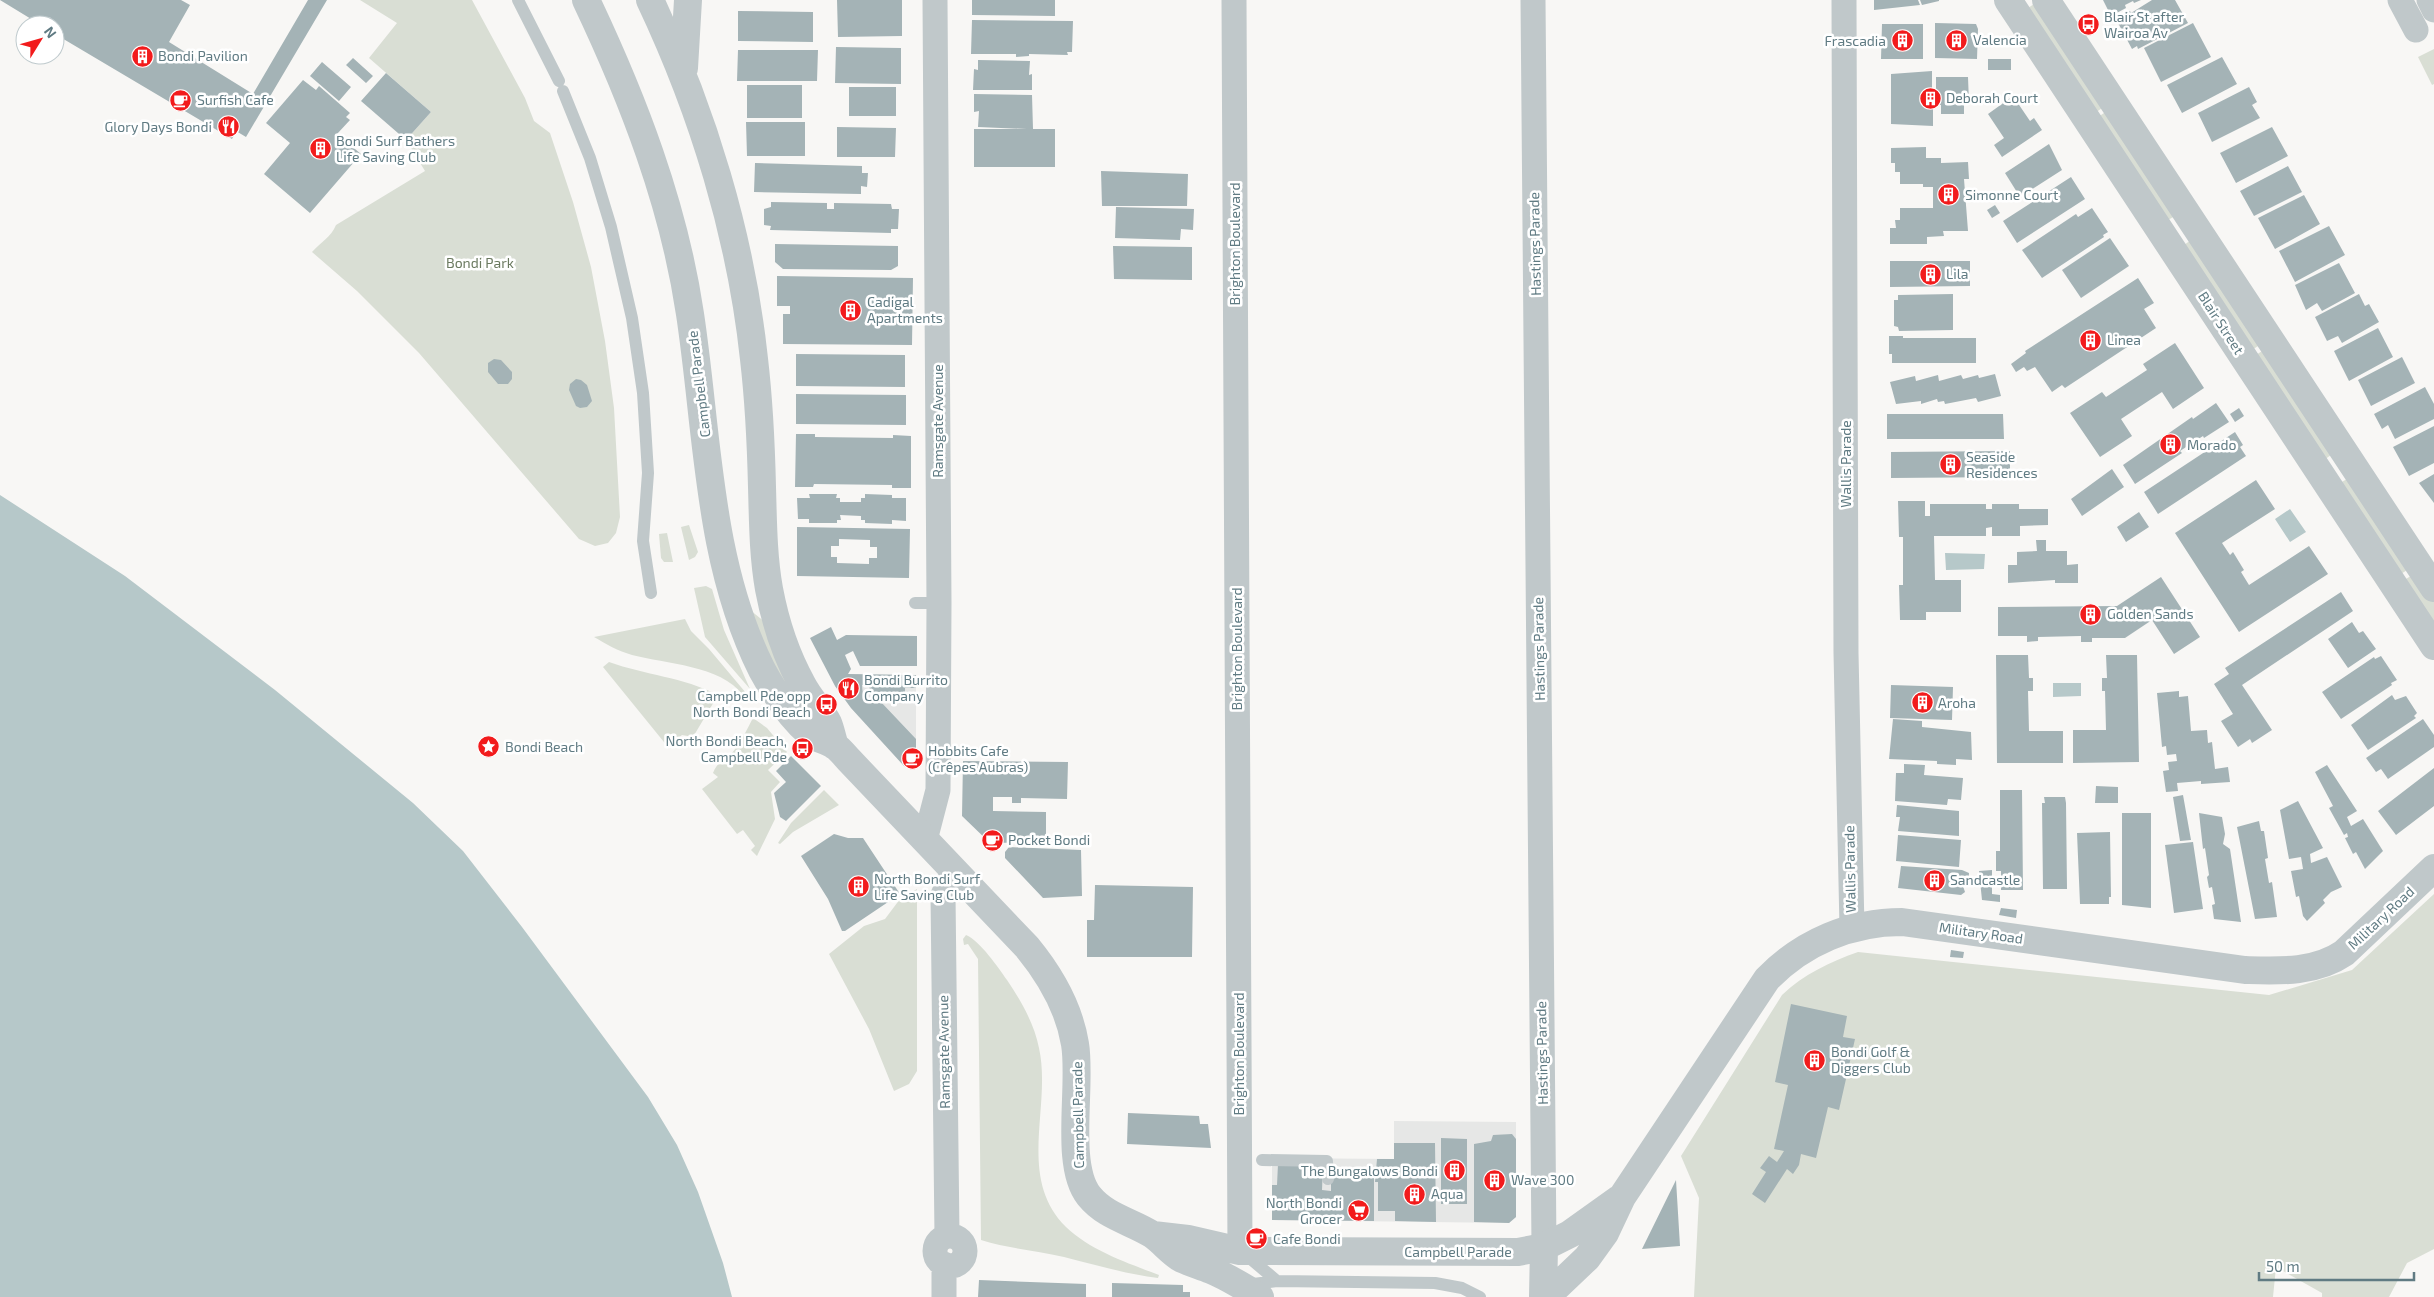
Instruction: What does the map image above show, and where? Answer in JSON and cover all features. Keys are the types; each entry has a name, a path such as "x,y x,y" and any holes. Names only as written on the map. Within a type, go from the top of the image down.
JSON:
{"street":[{"name":"Campbell Parade","path":"586,0 623,83 662,190 690,312 715,518 727,573 747,634 763,670 793,716 810,735 835,746 1027,947 1052,980 1066,1009 1075,1043 1078,1066 1076,1163 1084,1189 1106,1211 1153,1235 1181,1258 1255,1290"},
{"name":"Campbell Parade","path":"650,0 683,77 702,128 725,207 743,289 756,376 761,439 764,552 777,626 788,656 802,685 827,722 835,746"},
{"path":"683,77 688,0"},
{"name":"Ramsgate Avenue","path":"925,840 938,790 939,603 935,0"},
{"name":"Brighton Boulevard","path":"1234,0 1240,1251 1255,1290"},
{"name":"Hastings Parade","path":"1533,0 1544,1297"},
{"name":"Wallis Parade","path":"1844,0 1846,643 1852,928"},
{"name":"Blair Street","path":"2008,0 2434,646"},
{"path":"2046,0 2434,588"},
{"path":"2400,0 2416,30"},
{"path":"2429,0 2434,10"},
{"path":"2166,240 2193,222"},
{"path":"2322,476 2349,459"},
{"name":"Military Road","path":"1622,1197 1767,978 1797,953 1833,934 1870,924 1902,922 2245,970 2276,971 2306,968 2332,961 2344,953 2434,868"},
{"name":"Ramsgate Avenue","path":"944,1297 944,1264 957,1265 965,1254 965,1245 959,1239 946,1236 943,895 954,870"},
{"name":"Campbell Parade","path":"1153,1235 1188,1239 1240,1251 1492,1253 1544,1247 1570,1234 1622,1197"},
{"path":"1544,1297 1587,1258 1605,1233 1622,1197"}],"lane":[{"path":"518,0 561,86 590,158 611,227 632,318 643,393 648,473 643,540 651,593"},
{"path":"915,603 939,603"},
{"path":"1262,1160 1327,1161 1328,1180"},
{"path":"1240,1251 1255,1290 1435,1283 1462,1288 1480,1297"}],"shaded area":[{"path":"0,495 125,576 275,690 413,803 463,851 648,1097 677,1145 698,1192 723,1263 732,1297 0,1297"},
{"path":"2290,509 2306,532 2290,542 2275,519"},
{"path":"1945,553 1985,554 1984,569 1946,570"},
{"path":"848,674 916,675 916,765 909,768 904,766 851,708 835,686"},
{"path":"2053,683 2081,683 2081,696 2053,697"},
{"path":"1394,1121 1516,1122 1516,1217 1509,1223 1272,1220 1272,1158 1394,1159"}],"green space":[{"name":"Bondi Park","path":"360,0 472,0 525,98 534,121 550,133 573,202 591,267 605,341 614,408 620,517 616,533 608,543 595,546 579,539 419,353 357,291 312,252 329,236 336,225 425,171 406,140 431,112 369,58 397,23"},
{"path":"2034,4 2108,104 2092,115 2028,8"},
{"path":"2434,49 2434,84 2432,85 2418,57"},
{"path":"2110,109 2175,216 2168,220 2095,119"},
{"path":"2191,240 2264,342 2249,352 2184,245"},
{"path":"2267,348 2331,455 2324,460 2251,358"},
{"path":"2347,479 2412,567 2396,577 2340,483"},
{"path":"689,525 698,552 695,557 689,560 681,527"},
{"path":"667,533 673,562 664,562 661,558 659,534"},
{"path":"2416,573 2434,601 2434,635 2399,583"},
{"path":"706,586 712,589 724,630 750,689 705,637 694,588"},
{"path":"750,610 765,622 820,732 770,662"},
{"path":"685,619 691,631 709,649 746,693 743,695 721,677 692,667 632,655 594,637"},
{"path":"609,662 678,680 718,695 693,737 682,735 668,747 603,667"},
{"path":"753,718 767,728 787,752 768,770 780,782 771,792 775,819 757,856 751,850 755,846 743,830 737,834 702,789 718,777 713,773 715,769 735,749"},
{"path":"824,790 839,805 793,832 780,844 778,843 791,823"},
{"path":"917,889 917,1071 909,1084 894,1091 869,1029 829,954 864,926 885,919 900,899"},
{"path":"2434,894 2434,1249 2407,1263 2389,1297 2322,1297 2322,1293 2276,1267 2273,1297 1694,1297 1699,1198 1681,1156 1782,995 1818,969 1858,952 2269,995 2352,970"},
{"path":"966,935 983,948 1007,980 1026,1012 1037,1039 1042,1071 1039,1164 1043,1186 1051,1207 1066,1227 1087,1243 1098,1250 1159,1275 1158,1278 981,1240 978,959 968,944 964,945 963,939"}],"building":[{"name":"Bondi Pavilion","path":"0,0 181,0 190,5 169,42 253,94 308,0 327,0 246,137 236,131 232,139 65,40 65,15 25,15"},
{"path":"837,0 902,0 902,36 838,37"},
{"path":"972,0 1055,0 1055,16 972,15"},
{"path":"1874,0 1918,0 1920,5 1874,10"},
{"path":"1920,0 1939,0 1939,1 1922,5"},
{"path":"2103,0 2141,0 2125,5 2126,8 2111,16"},
{"path":"2152,0 2175,0 2188,23 2138,49 2137,46 2132,49 2117,21 2123,19 2121,15 2130,11 2131,13"},
{"path":"738,11 813,12 813,42 738,41"},
{"path":"972,20 1073,21 1072,52 1067,52 1068,55 1029,54 1029,56 1016,57 1016,54 971,54"},
{"name":"Valencia","path":"1935,23 1976,24 1978,29 1977,59 1935,58"},
{"path":"2193,23 2211,57 2161,82 2144,48"},
{"name":"Frascadia","path":"1882,24 1923,24 1923,59 1881,59"},
{"path":"836,47 901,48 901,84 835,83"},
{"path":"738,50 818,50 817,81 737,81"},
{"path":"2222,57 2237,84 2182,113 2167,85"},
{"path":"353,58 373,76 366,83 346,65"},
{"path":"1988,59 2011,59 2011,70 1988,70"},
{"path":"978,60 1030,61 1029,75 1032,74 1032,90 973,90 974,69 978,70"},
{"path":"322,62 351,87 339,101 310,76"},
{"name":"Deborah Court","path":"1932,71 1932,93 1936,93 1936,77 1968,77 1969,103 1964,103 1964,114 1941,114 1941,105 1933,105 1933,126 1891,124 1891,74"},
{"path":"386,73 431,112 406,140 361,101"},
{"name":"Bondi Surf Bathers Life Saving Club","path":"303,80 316,90 319,86 350,113 346,117 350,120 337,134 361,154 310,213 264,174 290,143 266,123"},
{"path":"747,85 802,85 802,118 747,118"},
{"path":"849,87 896,87 896,116 849,116"},
{"path":"2249,87 2257,102 2252,105 2260,118 2212,142 2198,113"},
{"path":"974,94 1032,95 1033,129 1055,129 1055,167 974,167 974,129 1027,129 978,127 979,111 974,112"},
{"path":"2013,96 2030,121 2034,118 2042,130 2002,157 1994,145 2004,138 1988,114"},
{"path":"746,122 805,122 805,156 747,156"},
{"path":"837,127 896,128 895,157 837,157"},
{"path":"2272,127 2288,156 2236,183 2220,153"},
{"path":"2049,144 2062,170 2020,197 2005,173"},
{"name":"Simonne Court","path":"1926,147 1926,158 1941,158 1941,163 1968,162 1969,179 1964,179 1968,231 1943,231 1944,236 1927,237 1927,244 1890,244 1890,228 1896,228 1895,220 1900,220 1900,208 1933,208 1933,187 1923,187 1923,184 1900,184 1900,172 1895,172 1895,163 1891,163 1891,148"},
{"path":"755,163 862,166 862,173 868,173 867,187 861,186 861,194 754,192"},
{"path":"2288,166 2302,192 2254,216 2240,191"},
{"path":"1101,171 1188,174 1187,206 1102,206"},
{"path":"2071,177 2085,199 2017,243 2003,221"},
{"path":"2304,195 2320,224 2275,249 2258,218"},
{"path":"771,202 827,203 827,209 834,209 834,203 891,204 892,209 899,209 898,229 891,229 891,233 770,230 771,226 764,225 764,209 771,207"},
{"path":"1995,205 2000,213 1992,218 1987,210"},
{"path":"1116,207 1194,209 1193,230 1181,229 1180,240 1115,238"},
{"path":"2092,208 2108,232 2103,235 2104,237 2042,278 2022,250 2076,214 2078,217"},
{"path":"2329,226 2345,255 2295,282 2279,251"},
{"path":"2110,238 2129,266 2081,298 2062,270"},
{"path":"775,244 898,246 898,266 891,270 783,269 775,262"},
{"path":"1113,246 1192,247 1192,280 1114,279"},
{"name":"Lila","path":"1890,261 1970,261 1970,286 1890,287"},
{"path":"2339,263 2355,293 2322,311 2317,303 2306,310 2295,285"},
{"name":"Cadigal Apartments","path":"777,276 913,278 912,345 783,344 783,314 790,314 790,306 777,306"},
{"name":"Linea","path":"2138,278 2154,303 2144,309 2156,328 2065,388 2062,385 2052,392 2035,367 2027,371 2024,367 2016,372 2011,364 2026,353 2025,351"},
{"path":"1953,294 1953,330 1899,331 1898,327 1894,326 1894,300 1898,300 1898,295"},
{"path":"2359,294 2365,306 2369,304 2379,322 2342,343 2338,336 2327,341 2315,317"},
{"path":"2378,328 2393,357 2349,381 2334,351"},
{"path":"1889,336 1903,336 1903,338 1976,338 1976,363 1892,363 1892,354 1889,354"},
{"path":"2175,343 2204,388 2173,409 2162,392 2121,419 2132,436 2100,457 2070,413 2102,392 2106,397 2147,370 2143,364"},
{"path":"796,354 905,355 905,387 796,386"},
{"path":"2402,357 2415,383 2371,406 2358,380"},
{"path":"494,359 501,360 512,372 512,379 508,384 498,384 488,372 488,363"},
{"path":"1995,374 2001,396 1978,402 1976,398 1945,404 1944,401 1938,402 1937,399 1921,404 1921,401 1896,404 1890,382 1915,376 1916,381 1938,375 1939,381 1961,375 1963,379 1978,375 1979,378"},
{"path":"576,379 581,380 587,385 592,401 587,407 580,408 576,406 569,390 570,384"},
{"path":"2425,387 2434,404 2434,419 2395,439 2388,425 2382,429 2374,414"},
{"path":"796,394 906,395 906,425 796,424"},
{"name":"Morado","path":"2216,403 2229,422 2180,451 2182,453 2135,484 2123,465 2192,417 2193,419"},
{"path":"2239,408 2244,416 2235,422 2230,414"},
{"path":"1887,414 2003,414 2004,439 1887,439"},
{"path":"2434,426 2434,463 2409,476 2393,447"},
{"path":"2235,432 2243,445 2240,447 2246,456 2158,514 2144,492"},
{"path":"796,434 815,434 815,437 893,438 893,435 911,436 911,488 892,488 892,485 814,484 813,487 795,487"},
{"name":"Seaside Residences","path":"2010,451 2010,477 1891,478 1891,452"},
{"path":"2112,469 2124,487 2082,516 2071,499"},
{"path":"2434,474 2434,503 2419,483"},
{"path":"2256,480 2275,509 2222,543 2230,555 2233,552 2244,570 2241,572 2249,585 2309,546 2328,574 2239,632 2175,533"},
{"path":"809,494 837,494 836,498 840,498 840,502 861,502 861,498 865,498 865,494 892,495 892,498 906,498 906,521 892,520 892,524 865,523 865,520 861,520 861,516 840,515 841,520 837,520 837,523 809,523 809,519 798,519 797,498 810,498"},
{"path":"1898,501 1925,501 1925,516 1930,516 1930,504 1986,504 1986,509 1992,509 1992,504 2019,504 2019,509 2048,509 2048,525 2020,526 2020,536 1992,536 1992,527 1986,528 1986,536 1934,536 1935,580 1961,580 1961,612 1926,612 1926,620 1900,620 1899,585 1903,585 1903,537 1899,537"},
{"path":"2139,512 2149,527 2126,542 2117,527"},
{"path":"797,527 910,529 909,578 797,576","holes":["839,539 870,540 870,547 877,547 877,558 869,558 869,564 837,563 837,557 831,557 831,546 839,546"]},
{"path":"2036,540 2046,540 2046,551 2067,551 2067,565 2078,564 2078,583 2055,583 2055,580 2008,583 2008,565 2017,565 2017,552 2037,551"},
{"name":"Golden Sands","path":"2161,577 2200,637 2174,654 2152,620 2125,638 2092,638 2092,642 2081,642 2081,636 2038,637 2038,641 2027,642 2027,636 1998,636 1998,607 2117,606"},
{"path":"2341,592 2353,611 2242,685 2272,730 2252,743 2250,739 2238,747 2221,721 2233,714 2214,684 2229,674 2225,668"},
{"path":"2352,622 2359,633 2363,631 2376,649 2348,668 2328,639"},
{"path":"831,627 837,640 846,635 917,636 917,666 860,666 853,651 845,655 851,669 848,674 916,675 916,688 905,688 905,693 870,692 869,686 862,685 863,697 867,702 872,698 876,702 880,701 916,739 916,765 909,768 904,766 851,708 835,686 810,638"},
{"path":"1996,655 2028,655 2029,678 2033,678 2033,691 2028,691 2029,731 2063,731 2063,763 1997,763"},
{"path":"2106,655 2137,655 2139,762 2073,763 2073,730 2106,730 2105,691 2102,691 2102,678 2107,678"},
{"path":"2381,656 2397,680 2341,719 2322,692 2374,657 2375,659"},
{"name":"Aroha","path":"1891,685 1953,687 1952,720 1890,718"},
{"path":"2179,691 2179,697 2188,696 2191,731 2207,730 2208,743 2212,742 2215,769 2228,767 2230,782 2201,784 2201,781 2177,783 2178,791 2166,792 2163,771 2169,770 2168,762 2177,761 2176,754 2167,755 2166,746 2162,747 2157,693"},
{"path":"2392,695 2395,700 2406,696 2417,713 2414,716 2416,718 2368,750 2351,725"},
{"path":"1893,719 1922,721 1922,727 1971,732 1972,760 1956,759 1956,765 1937,764 1937,761 1889,759"},
{"path":"2423,719 2434,735 2434,747 2388,779 2381,769 2376,772 2366,758"},
{"path":"791,756 821,786 786,821 780,817 774,793 786,782 776,771"},
{"path":"963,761 1068,762 1067,799 1021,798 1021,803 1012,803 1012,797 993,797 993,811 1046,812 1046,842 990,843 962,816"},
{"path":"1904,764 1925,765 1924,775 1963,778 1961,800 1948,799 1947,805 1895,801 1896,773 1904,773"},
{"path":"2327,765 2357,811 2347,817 2351,826 2363,819 2383,851 2365,869 2356,852 2353,854 2345,838 2348,837 2347,833 2344,835 2329,808 2333,806 2315,772"},
{"path":"2434,768 2434,806 2396,835 2378,811"},
{"path":"2096,786 2118,787 2118,803 2095,803"},
{"path":"2000,790 2022,790 2023,890 2001,890 2001,871 1996,871 1996,851 2000,851"},
{"path":"2183,795 2191,840 2180,841 2173,797"},
{"path":"2044,797 2065,797 2067,889 2043,889 2042,803 2045,803"},
{"path":"2298,801 2323,848 2310,854 2311,863 2327,857 2342,887 2331,892 2323,900 2325,903 2307,921 2303,916 2299,896 2296,897 2291,871 2303,869 2301,857 2289,859 2280,810"},
{"path":"1897,805 1959,811 1959,836 1898,831 1900,817 1896,817"},
{"path":"2122,813 2151,813 2151,908 2122,905"},
{"path":"2199,813 2222,817 2225,834 2223,844 2230,849 2241,922 2214,919 2212,905 2215,904 2212,887 2209,888 2207,877 2209,875 2205,848 2203,849"},
{"path":"2259,821 2261,831 2264,831 2268,858 2265,859 2269,883 2272,882 2277,917 2255,919 2237,827"},
{"path":"2110,832 2111,897 2109,897 2109,904 2080,904 2077,833"},
{"name":"North Bondi Surf Life Saving Club","path":"834,834 848,838 863,838 900,894 845,931 842,931 828,899 801,856"},
{"path":"1898,835 1961,840 1959,867 1896,861"},
{"path":"2193,842 2203,909 2174,913 2165,845"},
{"path":"1009,847 1081,850 1082,896 1043,898 1005,858 1005,852"},
{"name":"Sandcastle","path":"1901,866 1962,870 1969,873 1968,887 1963,886 1965,892 1961,895 1898,888"},
{"path":"1992,870 1992,894 2000,895 2000,902 1982,900 1979,871"},
{"path":"1095,885 1193,887 1192,957 1087,957 1087,920 1094,920"},
{"path":"2001,908 2017,910 2016,918 1999,915"},
{"path":"1951,950 1964,952 1963,958 1950,957"},
{"name":"Bondi Golf & Diggers Club","path":"1791,1004 1847,1016 1843,1037 1855,1039 1839,1110 1828,1107 1816,1158 1801,1154 1799,1165 1793,1174 1787,1169 1765,1203 1752,1194 1766,1172 1760,1168 1769,1156 1777,1162 1784,1151 1774,1149 1788,1085 1775,1082"},
{"path":"1128,1113 1199,1116 1200,1124 1208,1124 1211,1148 1127,1144"},
{"name":"Wave 300","path":"1512,1134 1516,1139 1516,1217 1509,1223 1474,1222 1474,1144 1491,1141 1493,1135"},
{"name":"The Bungalows Bondi","path":"1441,1138 1467,1139 1467,1204 1441,1204"},
{"name":"Aqua","path":"1394,1143 1435,1143 1436,1222 1395,1221 1395,1211 1378,1211 1378,1182 1375,1182 1377,1159 1394,1159"},
{"path":"1278,1164 1323,1164 1322,1190 1331,1191 1331,1173 1363,1171 1363,1176 1374,1176 1374,1221 1272,1220 1272,1185 1277,1185"},
{"path":"1676,1180 1680,1246 1642,1249"},
{"path":"979,1280 1086,1284 1086,1297 978,1297"},
{"path":"1112,1283 1183,1285 1183,1292 1190,1292 1190,1297 1112,1297"}],"place":[{"name":"Blair St after Wairoa Av","path":"2088,25"},
{"name":"Valencia","path":"1957,40"},
{"name":"Frascadia","path":"1902,41"},
{"name":"Bondi Pavilion","path":"142,56"},
{"name":"Deborah Court","path":"1930,98"},
{"name":"Surfish Cafe","path":"181,100"},
{"name":"Glory Days Bondi","path":"228,127"},
{"name":"Bondi Surf Bathers Life Saving Club","path":"320,149"},
{"name":"Simonne Court","path":"1949,195"},
{"name":"Lila","path":"1930,274"},
{"name":"Cadigal Apartments","path":"851,310"},
{"name":"Linea","path":"2091,340"},
{"name":"Morado","path":"2171,445"},
{"name":"Seaside Residences","path":"1950,465"},
{"name":"Golden Sands","path":"2091,614"},
{"name":"Bondi Burrito Company","path":"848,688"},
{"name":"Aroha","path":"1922,703"},
{"name":"Campbell Pde opp North Bondi Beach","path":"827,704"},
{"name":"Bondi Beach","path":"489,747"},
{"name":"North Bondi Beach, Campbell Pde","path":"803,749"},
{"name":"Hobbits Cafe (Crêpes Aubras)","path":"912,759"},
{"name":"Pocket Bondi","path":"992,840"},
{"name":"Sandcastle","path":"1934,880"},
{"name":"North Bondi Surf Life Saving Club","path":"858,887"},
{"name":"Bondi Golf & Diggers Club","path":"1815,1060"},
{"name":"The Bungalows Bondi","path":"1454,1171"},
{"name":"Wave 300","path":"1495,1180"},
{"name":"Aqua","path":"1415,1194"},
{"name":"North Bondi Grocer","path":"1358,1211"},
{"name":"Cafe Bondi","path":"1257,1239"}]}
